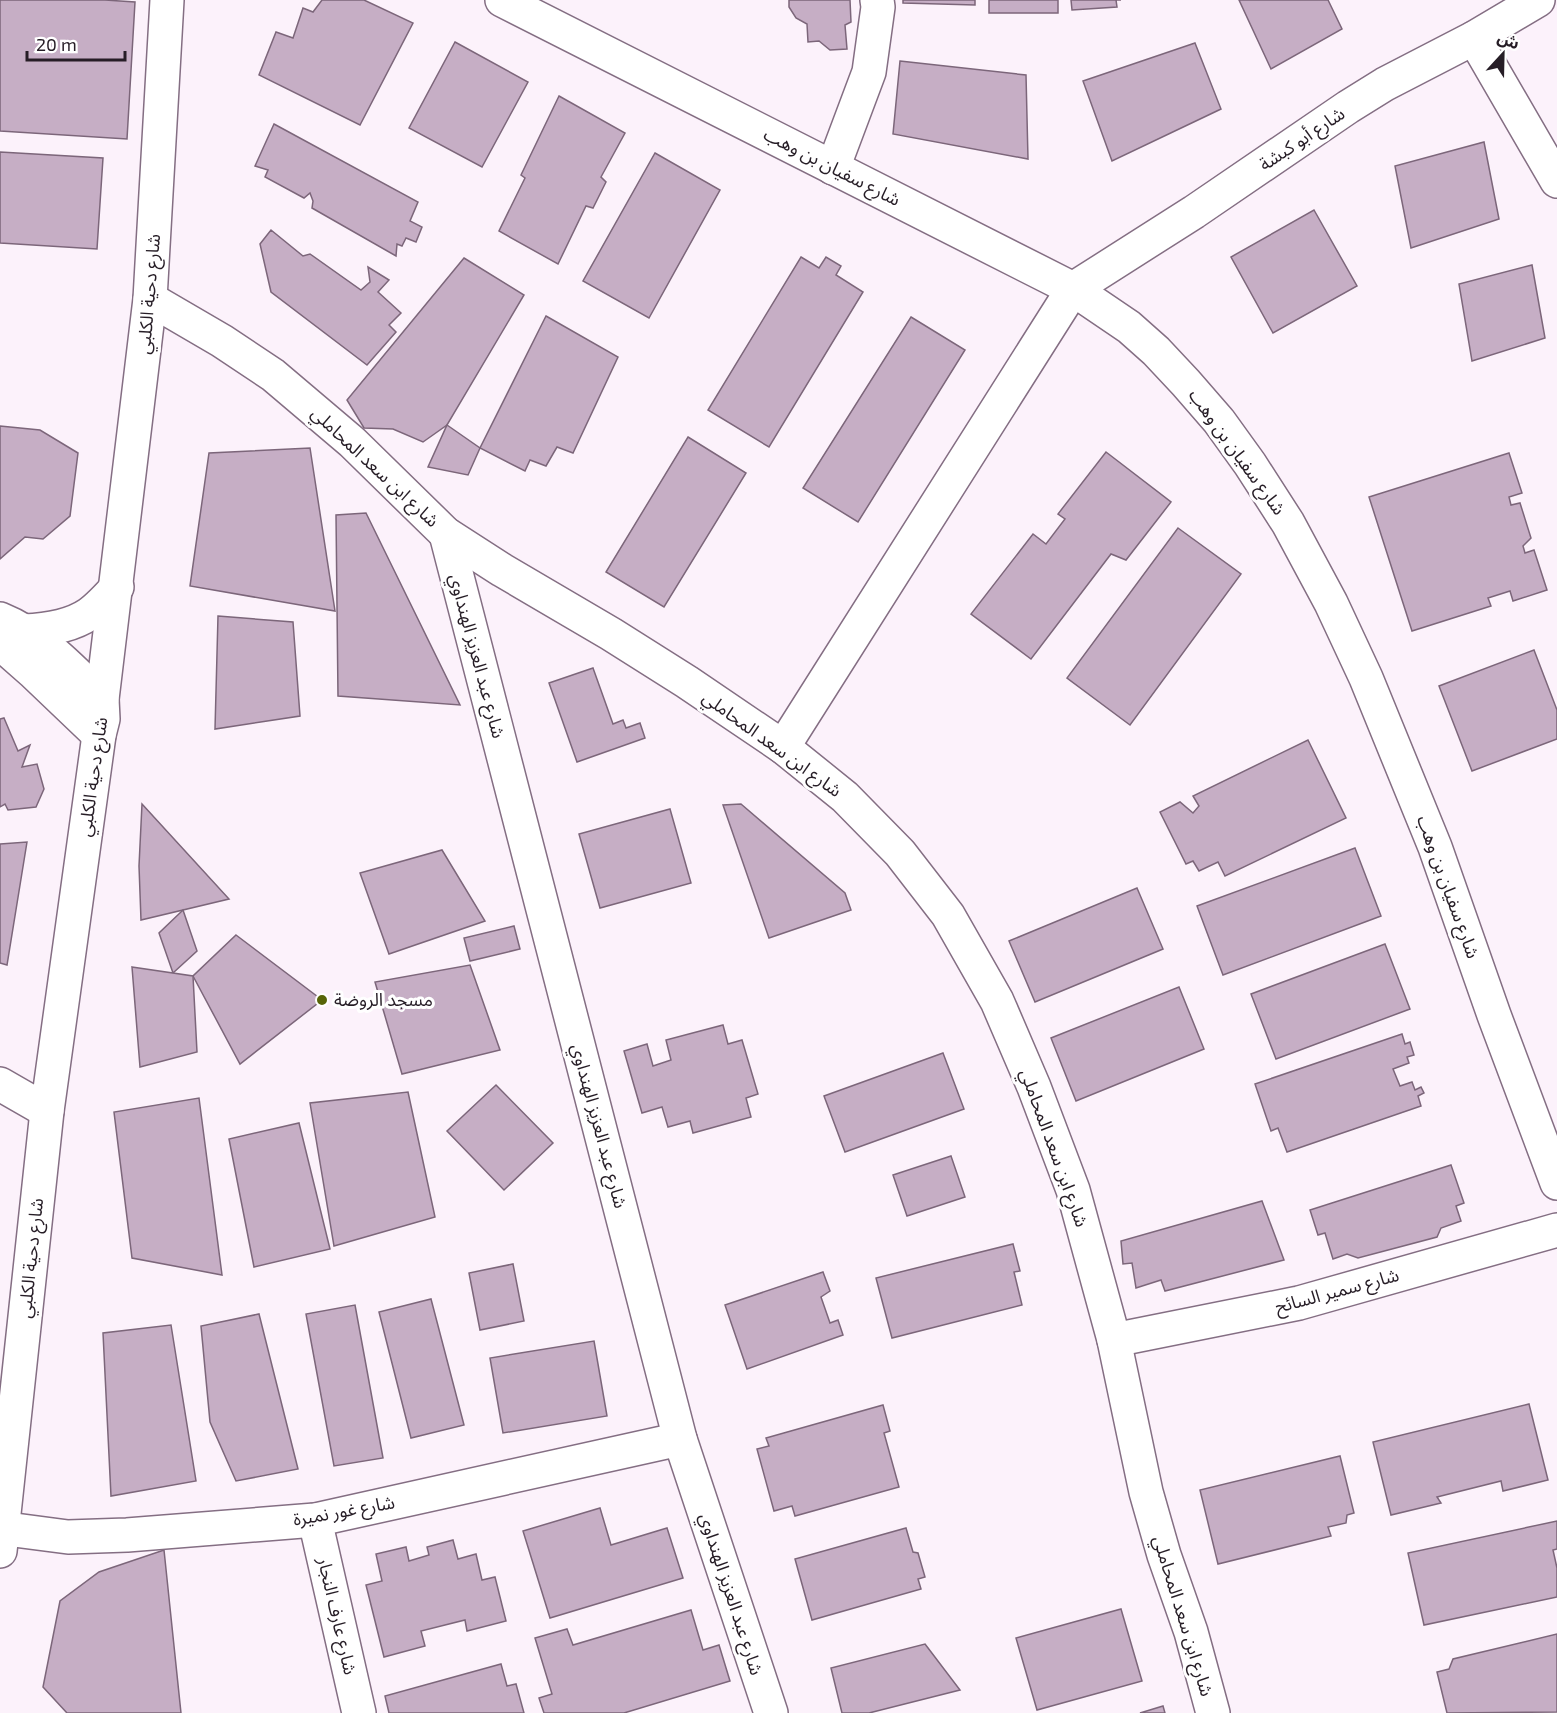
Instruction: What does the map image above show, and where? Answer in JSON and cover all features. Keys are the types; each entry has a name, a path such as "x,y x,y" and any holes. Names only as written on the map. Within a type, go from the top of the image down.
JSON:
{"street":[{"name":"شارع دحية الكلبي","path":"1,1536 47,1111 103,719 102,699 150,299 167,0"},
{"name":"شارع سفيان بن وهب","path":"502,0 1073,289 1129,327 1156,351 1186,383 1219,421 1250,464 1294,533 1331,603 1366,678 1426,826 1557,1183"},
{"path":"833,168 869,72 878,0"},
{"name":"شارع أبو كبشة","path":"1073,289 1194,212 1385,84 1474,38 1538,0"},
{"path":"1474,38 1557,181"},
{"path":"783,747 1073,289"},
{"name":"شارع ابن سعد المحاملي","path":"150,299 222,341 273,375 352,442 446,534 687,682 783,747 845,797 900,853 948,915 997,1001 1034,1088 1073,1190 1114,1340 1146,1492 1164,1555 1191,1632 1213,1713"},
{"name":"شارع عبد العزيز الهنداوي","path":"446,534 680,1439 771,1713"},
{"path":"8,631 41,630 60,626 87,615 117,587"},
{"path":"8,631 70,668 102,699"},
{"path":"8,631 33,672 99,735"},
{"path":"0,1084 47,1111"},
{"name":"شارع سمير السائح","path":"1114,1340 1299,1303 1557,1230"},
{"name":"شارع غور نميرة","path":"1,1536 127,1535 315,1520 680,1439"},
{"name":"شارع عارف النجار","path":"315,1520 359,1713"}],"building":[{"path":"0,0 135,2 127,139 0,131"},
{"path":"322,0 364,0 413,23 360,125 259,75 276,32 293,38 303,8 313,12"},
{"path":"789,0 850,0 851,22 845,25 847,49 830,50 819,41 808,42 807,24 796,18 789,7"},
{"path":"903,0 975,0 975,5 903,3"},
{"path":"989,0 1058,0 1058,13 989,13"},
{"path":"1071,0 1116,0 1117,7 1072,10"},
{"path":"1239,0 1328,0 1342,29 1271,69"},
{"path":"455,42 528,82 482,167 409,128"},
{"path":"1195,43 1221,109 1112,161 1083,81"},
{"path":"900,61 1026,75 1028,159 893,134"},
{"path":"559,96 625,133 601,177 606,182 593,208 586,206 558,264 499,231 525,178 521,175"},
{"path":"274,124 418,202 410,221 422,227 416,242 406,238 402,246 397,244 396,256 312,208 313,201 310,193 304,198 265,177 268,170 255,166"},
{"path":"1484,142 1499,219 1411,248 1395,166"},
{"path":"0,152 103,158 97,249 0,243"},
{"path":"655,153 720,190 649,318 583,281"},
{"path":"1314,210 1357,286 1273,333 1231,257"},
{"path":"271,230 303,256 310,254 361,290 370,282 368,267 389,280 378,292 401,313 389,325 396,332 367,365 271,292 260,244"},
{"path":"801,257 819,268 826,257 841,266 836,275 863,292 769,447 708,410"},
{"path":"464,258 524,295 447,425 423,442 393,429 364,428 347,400"},
{"path":"1532,265 1545,338 1472,361 1459,284"},
{"path":"546,316 618,357 573,453 557,447 546,466 530,460 525,471 480,448"},
{"path":"911,317 965,350 858,522 803,488"},
{"path":"447,425 480,448 468,475 428,467"},
{"path":"0,426 40,430 78,453 70,516 43,539 25,537 0,559"},
{"path":"688,437 746,473 664,607 606,572"},
{"path":"310,448 335,611 190,586 209,453"},
{"path":"1106,452 1171,502 1126,560 1111,554 1031,659 971,614 1033,534 1046,544 1065,519 1058,514"},
{"path":"1509,453 1522,493 1509,497 1511,505 1520,503 1531,538 1523,546 1525,553 1534,550 1547,590 1513,601 1510,591 1488,598 1491,606 1412,631 1369,497"},
{"path":"366,513 460,705 338,696 336,515"},
{"path":"1178,528 1241,574 1130,725 1067,678"},
{"path":"218,616 293,622 300,716 215,729"},
{"path":"1534,650 1557,710 1557,739 1472,771 1439,686"},
{"path":"593,668 613,724 623,720 626,728 640,723 645,738 577,762 549,683"},
{"path":"4,718 18,751 30,745 22,767 37,764 44,789 36,807 8,810 5,804 0,807 0,719"},
{"path":"1308,740 1346,818 1225,876 1218,862 1199,871 1193,861 1186,864 1160,812 1180,802 1193,813 1199,806 1193,796"},
{"path":"142,804 229,899 141,920 139,866"},
{"path":"741,804 845,893 851,910 769,938 723,805"},
{"path":"670,809 691,883 600,908 579,834"},
{"path":"27,842 7,965 0,963 0,844"},
{"path":"1355,848 1381,916 1223,975 1197,906"},
{"path":"442,850 485,921 389,954 360,873"},
{"path":"1137,888 1163,949 1035,1002 1009,941"},
{"path":"183,910 197,951 173,973 159,933"},
{"path":"514,926 520,949 470,961 464,938"},
{"path":"236,935 322,1000 240,1064 193,976"},
{"path":"1385,944 1410,1009 1276,1059 1251,994"},
{"path":"470,965 500,1050 402,1074 375,982"},
{"path":"132,967 193,976 197,1052 140,1067"},
{"path":"1179,987 1204,1049 1076,1101 1051,1038"},
{"path":"723,1025 728,1044 742,1040 758,1094 746,1098 751,1117 693,1133 690,1121 668,1127 662,1107 642,1113 624,1051 647,1044 653,1066 671,1060 666,1040"},
{"path":"1402,1034 1405,1044 1410,1042 1414,1055 1407,1057 1409,1063 1393,1069 1400,1086 1412,1082 1415,1090 1421,1087 1424,1093 1418,1096 1421,1106 1287,1152 1278,1128 1271,1131 1255,1084"},
{"path":"943,1053 964,1109 845,1152 824,1096"},
{"path":"496,1085 553,1143 504,1190 447,1131"},
{"path":"408,1092 435,1217 334,1246 310,1103"},
{"path":"199,1098 222,1275 132,1258 114,1112"},
{"path":"299,1123 330,1249 254,1267 229,1139"},
{"path":"951,1156 965,1197 907,1216 893,1175"},
{"path":"1451,1165 1464,1203 1456,1206 1461,1221 1441,1228 1437,1237 1358,1258 1347,1254 1333,1259 1325,1233 1318,1235 1310,1210"},
{"path":"1262,1201 1284,1260 1165,1291 1161,1280 1136,1288 1132,1263 1123,1264 1121,1241"},
{"path":"1013,1244 1020,1271 1014,1272 1022,1305 892,1338 876,1278"},
{"path":"513,1264 524,1321 480,1330 469,1273"},
{"path":"823,1272 830,1291 821,1297 830,1323 838,1320 843,1335 747,1369 725,1305"},
{"path":"431,1299 464,1425 411,1438 379,1312"},
{"path":"355,1305 383,1458 334,1466 306,1314"},
{"path":"259,1314 298,1469 236,1481 210,1422 201,1326"},
{"path":"171,1325 196,1481 111,1496 103,1333"},
{"path":"594,1341 607,1416 503,1433 490,1358"},
{"path":"1529,1404 1548,1480 1503,1491 1501,1481 1437,1497 1441,1503 1391,1515 1373,1442"},
{"path":"883,1405 890,1431 884,1433 899,1487 795,1516 792,1506 774,1511 757,1449 769,1446 766,1438"},
{"path":"1340,1456 1354,1513 1347,1515 1346,1523 1328,1527 1331,1536 1218,1564 1200,1490"},
{"path":"600,1508 611,1545 667,1528 683,1578 550,1618 523,1531"},
{"path":"1557,1521 1557,1549 1553,1550 1557,1568 1557,1597 1424,1625 1408,1553"},
{"path":"906,1528 913,1552 918,1553 925,1577 918,1579 921,1589 812,1620 795,1559"},
{"path":"453,1540 458,1559 476,1554 482,1580 495,1577 506,1621 467,1631 465,1620 421,1631 425,1646 384,1657 366,1585 382,1581 376,1554 406,1547 409,1561 429,1555 427,1547"},
{"path":"164,1550 181,1713 67,1713 43,1687 60,1601 99,1572"},
{"path":"1121,1609 1142,1681 1037,1710 1016,1638"},
{"path":"691,1610 703,1650 719,1645 730,1681 624,1713 544,1713 539,1698 552,1694 535,1638 567,1629 573,1645"},
{"path":"1557,1634 1557,1712 1447,1713 1437,1672 1449,1669 1453,1659"},
{"path":"925,1644 960,1690 869,1713 842,1713 831,1668"},
{"path":"501,1664 507,1686 516,1684 524,1713 389,1713 385,1696"},
{"path":"1163,1706 1165,1713 1140,1713"}],"place":[{"name":"مسجد الروضة","path":"322,1000"}]}
